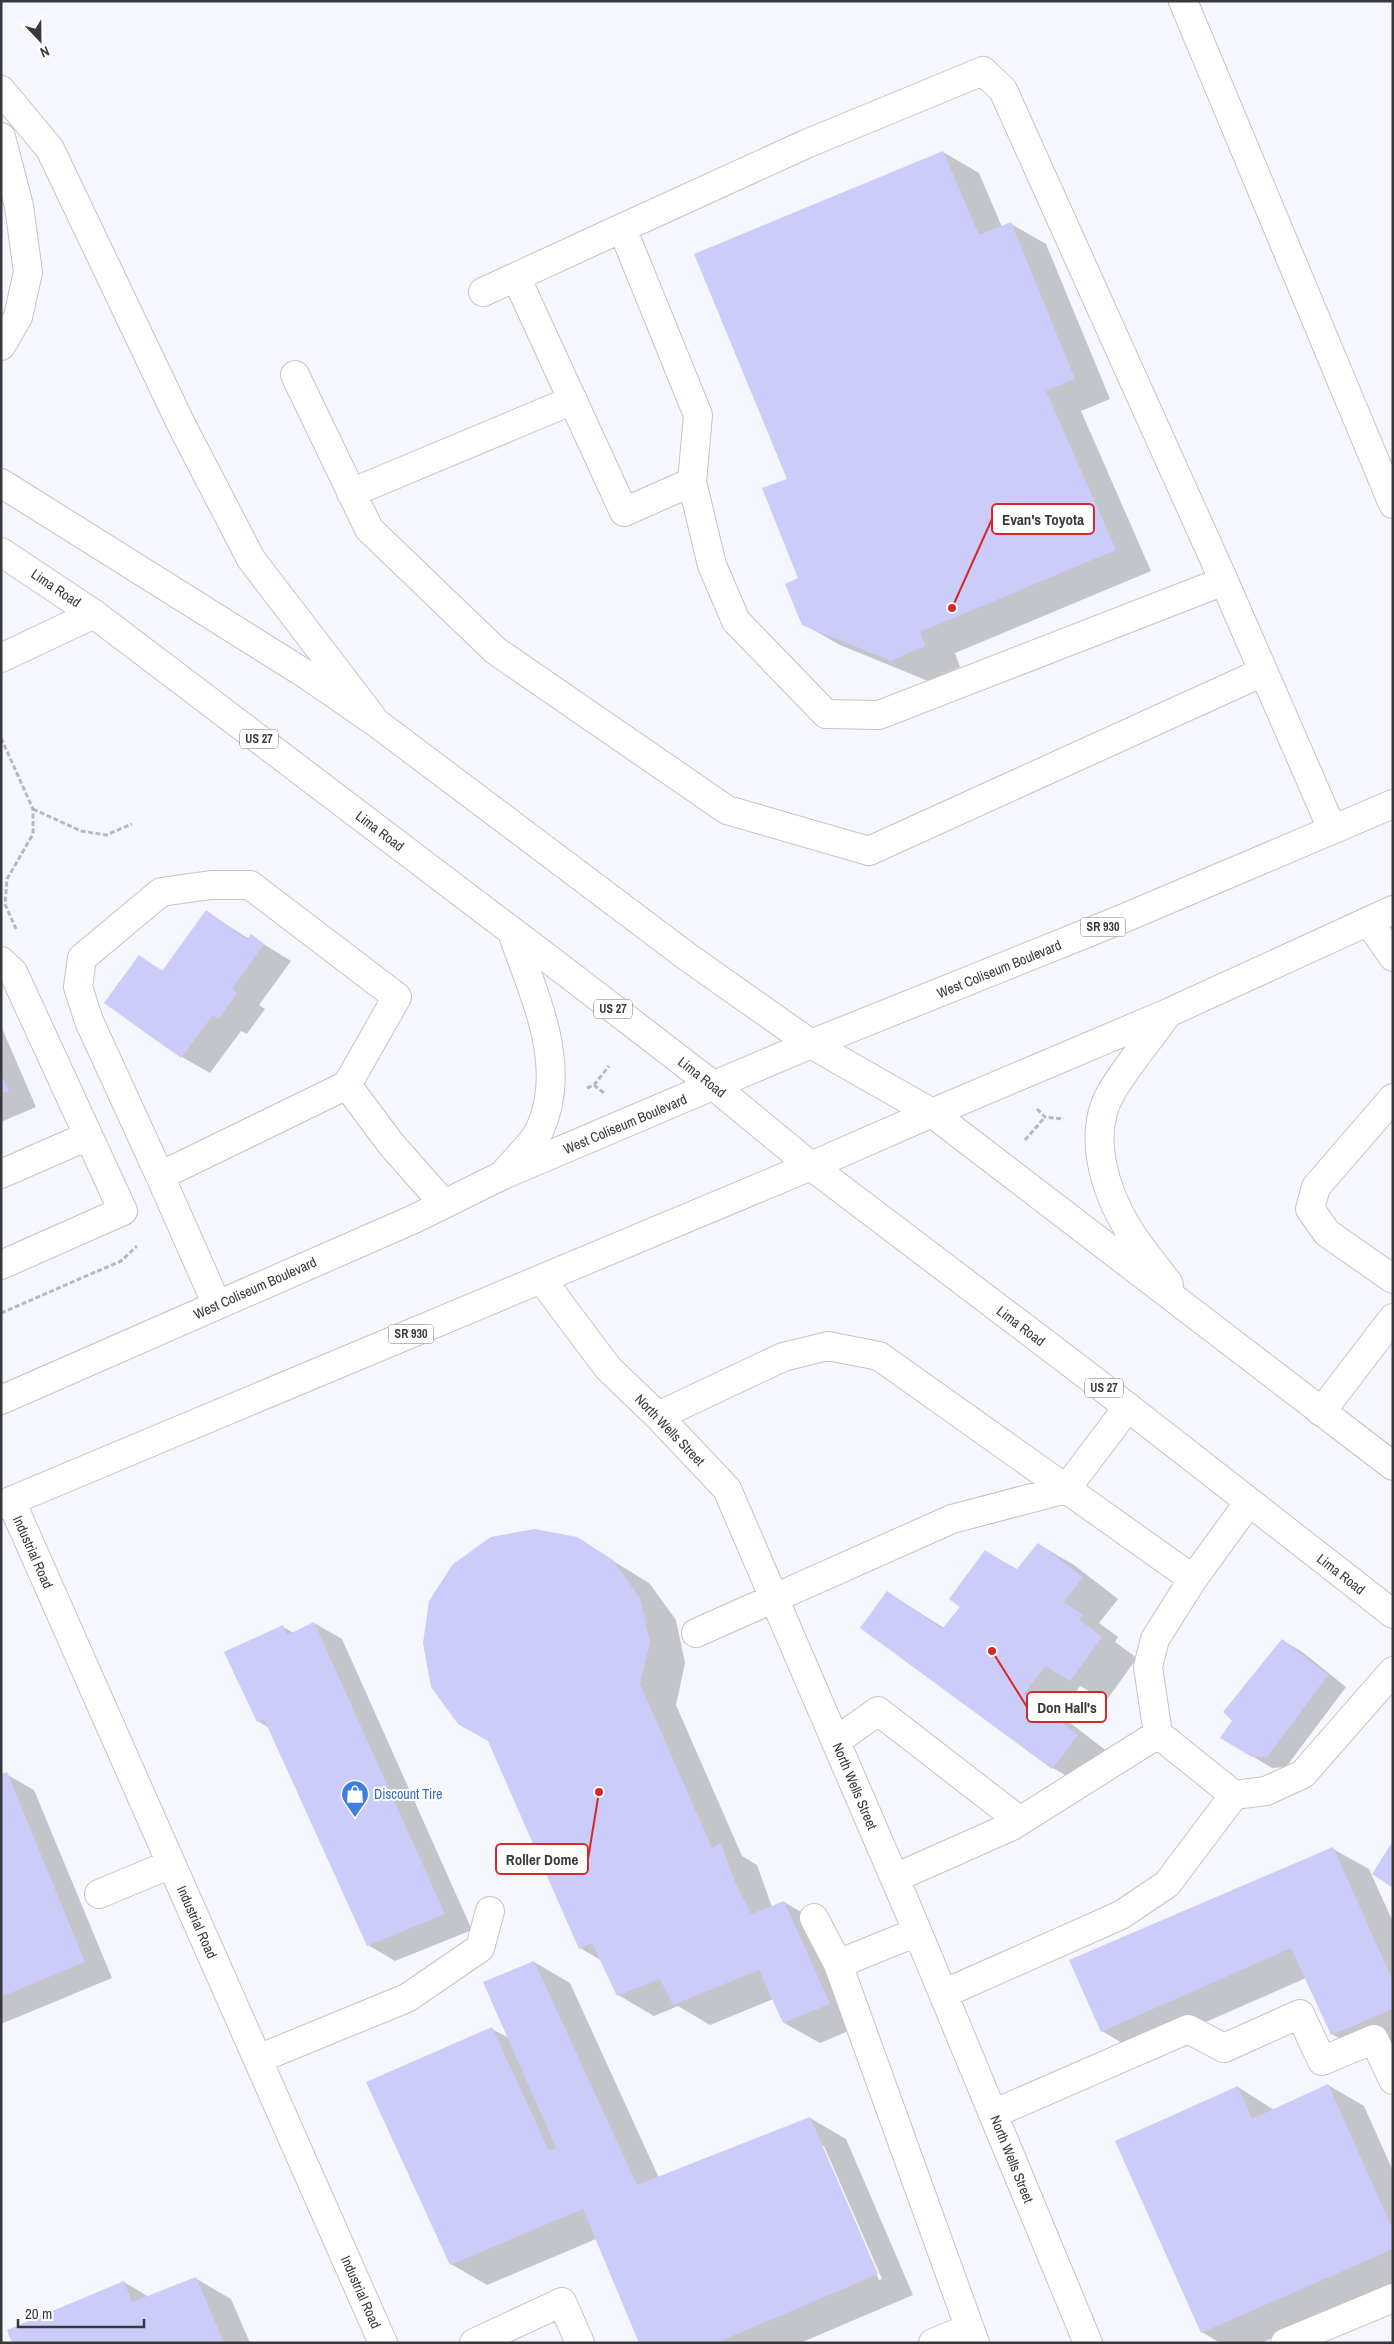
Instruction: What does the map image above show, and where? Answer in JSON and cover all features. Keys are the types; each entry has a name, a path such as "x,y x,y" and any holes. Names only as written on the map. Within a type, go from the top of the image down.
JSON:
{"main road":[{"path":"1183,1 1393,504"},
{"path":"483,292 806,144 983,71 1003,90 1224,581 1332,830"},
{"path":"1,90 50,149 181,424 251,560 378,724"},
{"path":"1,137 19,206 28,272 18,317 1,346"},
{"path":"622,228 698,415 692,482 712,565 736,621 826,714 879,715 1224,581"},
{"path":"516,277 624,512 692,482"},
{"path":"295,375 369,529 496,651 727,810 869,851 1263,672"},
{"path":"351,493 572,400"},
{"path":"1,483 307,675 378,724 690,958 811,1044 932,1113 1393,1466"},
{"name":"Lima Road","path":"1,552 94,614 714,1086 812,1166 1128,1407 1393,1614"},
{"path":"1,658 94,614"},
{"name":"West Coliseum Boulevard","path":"1,1400 444,1204 503,1175 811,1044 1122,919 1393,804"},
{"path":"160,1176 347,1085 397,997 250,885 211,885 162,892 82,958 78,987 89,1021 217,1305"},
{"name":"SR 930","path":"6,1503 812,1166 1168,1013 1393,910"},
{"path":"1368,921 1393,957"},
{"path":"503,1175 540,1130 548,1099 551,1068 551,1052 544,1027 512,932"},
{"path":"1,960 13,972 123,1211 1,1265"},
{"path":"1168,1013 1111,1091 1100,1120 1100,1152 1112,1197 1130,1232 1190,1312"},
{"path":"347,1085 391,1144 444,1204"},
{"path":"1393,1098 1316,1187 1310,1209 1327,1233 1393,1279"},
{"path":"1,1174 88,1136"},
{"name":"North Wells Street","path":"542,1280 608,1368 658,1416 727,1489 918,1932 1088,2343"},
{"path":"1322,1412 1393,1318"},
{"path":"658,1416 783,1357 828,1346 879,1356 1193,1580"},
{"path":"696,1634 952,1519 1066,1489 1128,1407"},
{"path":"1249,1502 1193,1580 1155,1639 1148,1667 1158,1734 1234,1795 1266,1791 1303,1774 1393,1671"},
{"name":"Industrial Road","path":"6,1503 171,1864 383,2343"},
{"path":"836,1740 878,1711 1020,1821"},
{"path":"895,1878 1020,1821 1158,1734"},
{"path":"943,1994 1121,1915 1167,1884 1234,1795"},
{"path":"99,1894 171,1864"},
{"path":"258,2059 407,1998 480,1948 490,1910"},
{"path":"814,1918 838,1964 972,2335 933,2343"},
{"path":"838,1964 918,1932"},
{"path":"993,2114 1188,2029 1224,2048 1300,2014 1322,2061 1374,2039 1393,2080"},
{"path":"1285,2343 1393,2298"},
{"path":"474,2343 562,2302 580,2343"}],"path":[{"path":"33,809 81,831 106,835 132,824"},
{"path":"1034,1107 1045,1117 1071,1119"},
{"path":"1024,1140 1045,1117"}],"building":[{"path":"943,151 979,235 1011,222 1075,379 1046,391 1116,550 920,632 925,646 891,661 802,625 785,584 798,578 762,488 787,479 694,254"},
{"path":"206,910 247,940 251,934 264,944 232,988 237,993 219,1019 213,1015 181,1058 104,1003 139,955 162,971"},
{"path":"1,1073 9,1091 1,1094"},
{"path":"534,1529 577,1537 613,1560 640,1598 650,1642 640,1684 712,1848 721,1843 735,1882 751,1914 784,1901 830,2004 783,2023 759,1970 673,2005 660,1979 617,1996 592,1943 579,1949 488,1741 458,1724 431,1687 423,1643 429,1601 453,1564 491,1537"},
{"path":"1038,1543 1083,1577 1064,1602 1083,1615 1080,1620 1102,1637 1070,1681 1045,1666 1024,1694 1078,1735 1052,1769 860,1628 887,1591 942,1629 960,1607 949,1599 985,1550 1016,1570"},
{"name":"Discount Tire","path":"314,1622 445,1914 367,1946 264,1719 257,1722 224,1652 283,1625 287,1635"},
{"path":"1282,1639 1328,1675 1267,1757 1252,1757 1220,1738 1232,1721 1223,1712"},
{"path":"7,1772 85,1962 1,1997 1,1774"},
{"path":"1393,1841 1393,1888 1372,1874"},
{"path":"1333,1847 1393,1981 1393,2009 1331,2035 1291,1948 1101,2032 1069,1960"},
{"path":"534,1961 637,2185 810,2117 878,2274 716,2343 639,2343 583,2209 450,2265 366,2082 492,2027 549,2151 556,2148 483,1982"},
{"path":"1328,2084 1393,2230 1393,2249 1201,2333 1115,2141 1238,2086 1252,2119"},
{"path":"196,2277 224,2343 12,2343 7,2330 124,2281 132,2302"}],"place":[{"name":"Evan's Toyota","path":"952,608"},
{"name":"Don Hall's","path":"992,1651"},
{"name":"Roller Dome","path":"599,1792"},
{"name":"Discount Tire","path":"355,1818"}]}
